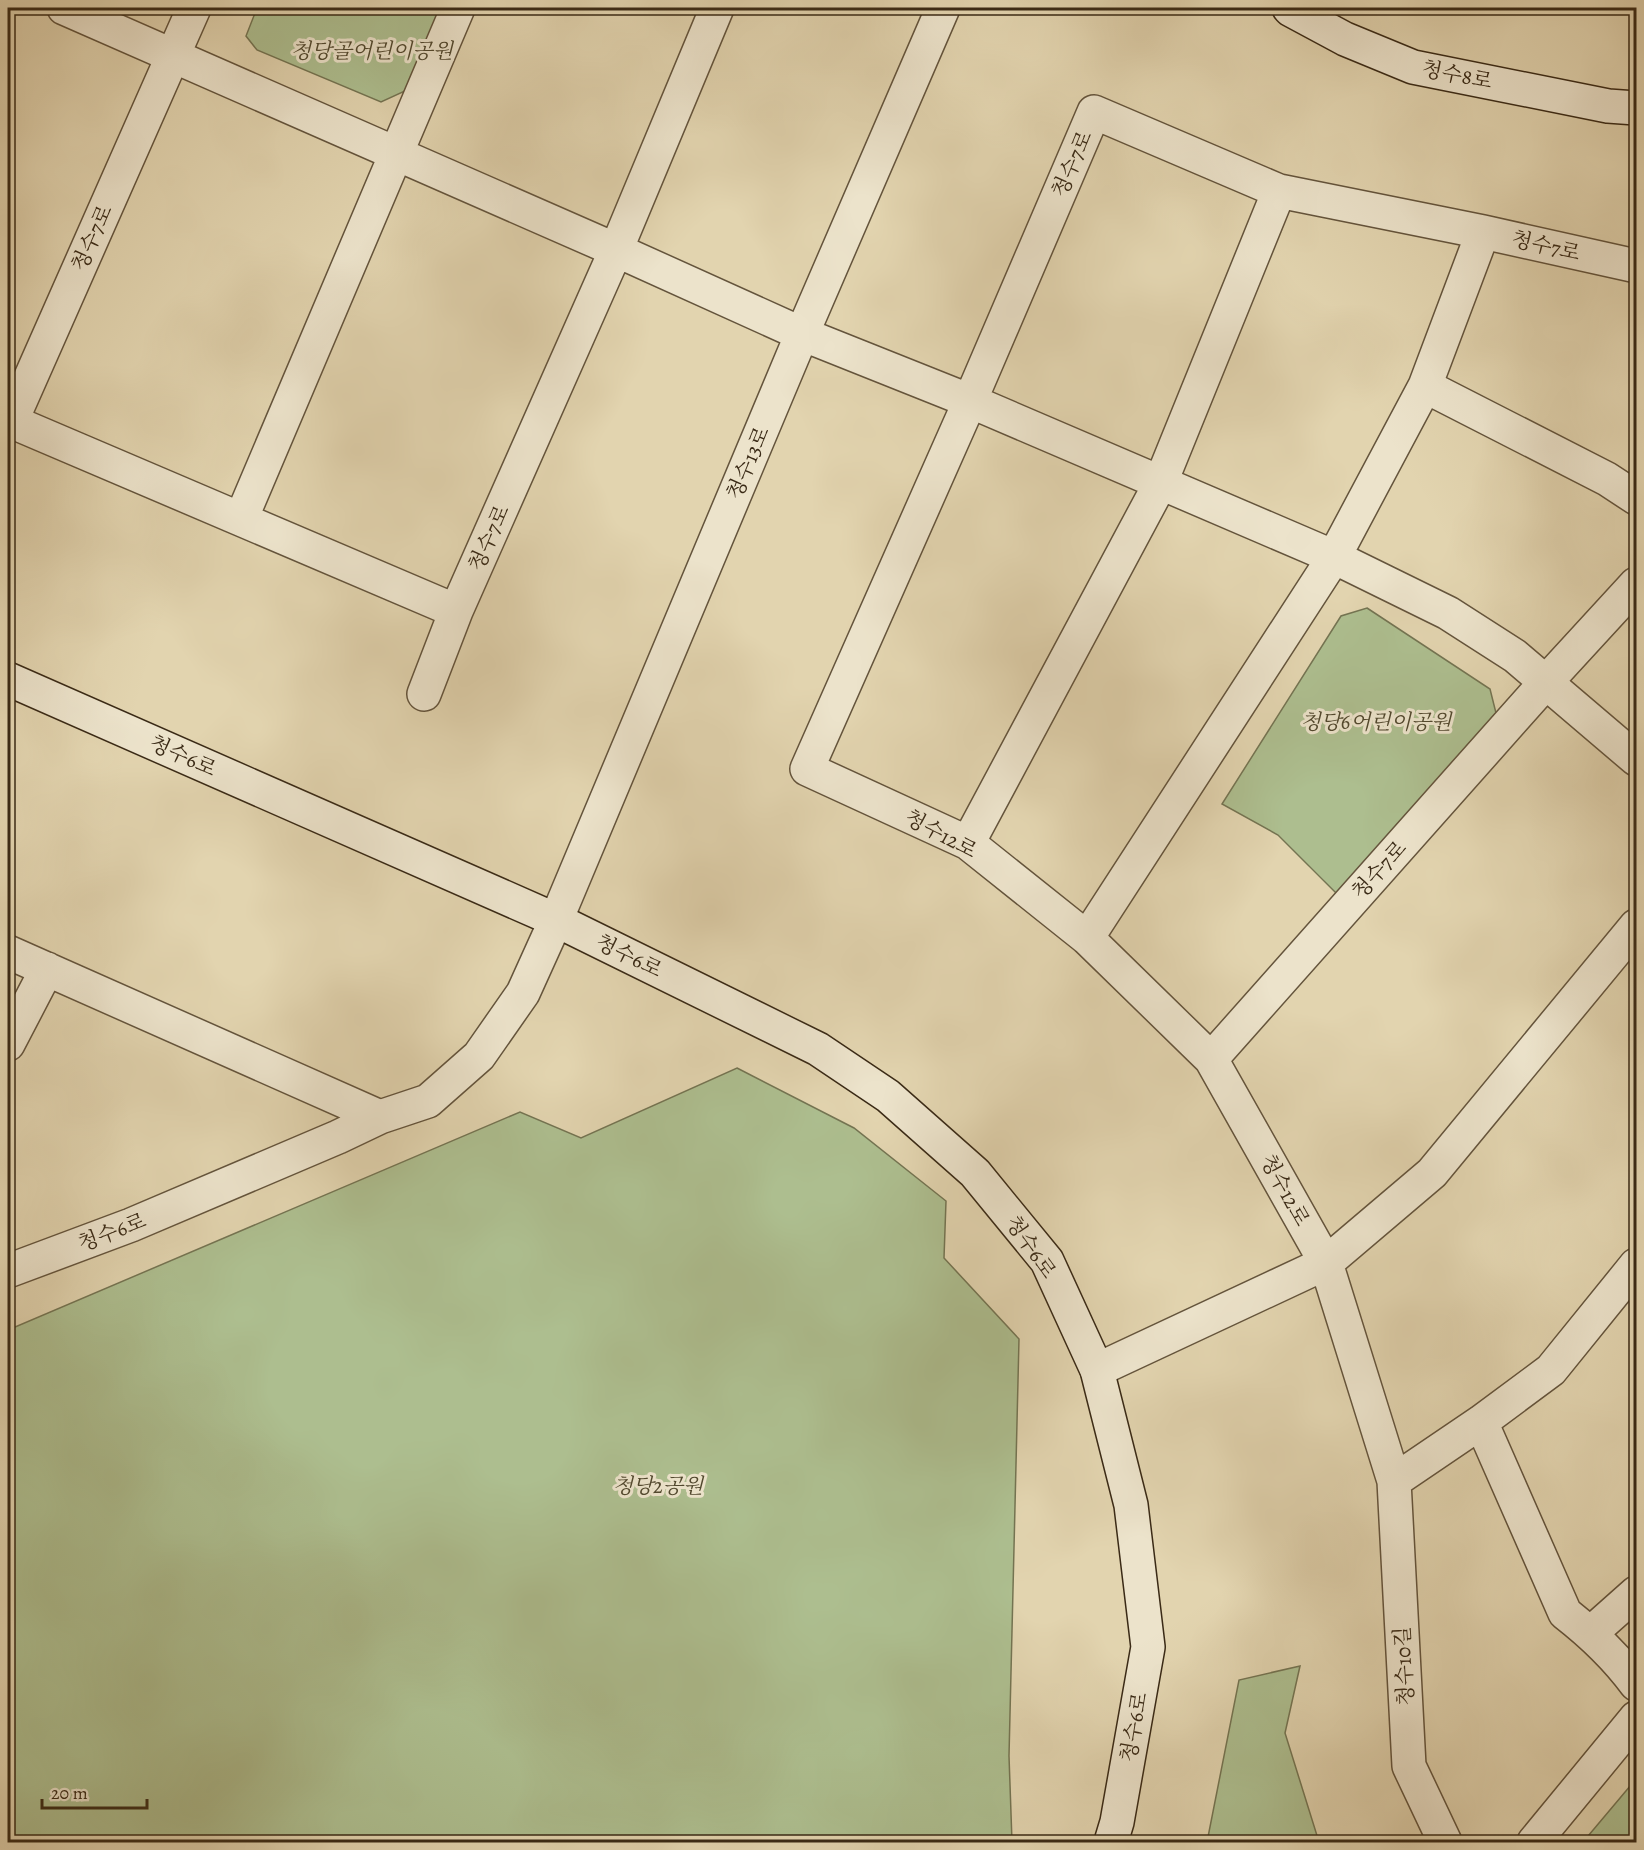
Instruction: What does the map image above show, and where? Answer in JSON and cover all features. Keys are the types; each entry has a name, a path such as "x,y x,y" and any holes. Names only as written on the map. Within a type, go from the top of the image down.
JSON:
{"street":[{"path":"64,8 802,334 970,401 1334,557 1448,613 1515,656 1636,759"},
{"name":"청수7로","path":"194,8 9,421 456,611 616,250 717,8"},
{"path":"241,519 458,8"},
{"name":"청수13로","path":"556,920 802,334 943,8"},
{"name":"청수8로","path":"1289,8 1345,39 1413,66 1608,105 1636,108"},
{"name":"청수7로","path":"970,401 1094,112 1280,191 1636,266"},
{"path":"968,843 1160,484 1280,191"},
{"path":"1087,938 1334,557 1425,386 1483,232"},
{"path":"1425,386 1607,479 1636,498"},
{"name":"청수12로","path":"970,401 807,769 968,843 1087,938 1211,1059 1326,1263"},
{"name":"청수7로","path":"1211,1059 1636,584"},
{"path":"424,694 456,611"},
{"name":"청수6로","path":"8,679 556,920 818,1049 888,1096 975,1173 1047,1261 1097,1370 1131,1505 1148,1647 1117,1822 1111,1842"},
{"name":"청수6로","path":"8,1270 131,1225 380,1117 428,1101 479,1056 523,993 556,920"},
{"path":"1097,1370 1326,1263 1432,1173 1636,926"},
{"path":"8,952 380,1117"},
{"path":"8,1044 47,969"},
{"name":"청수10길","path":"1326,1263 1394,1481 1409,1766 1445,1842"},
{"path":"1394,1481 1481,1422 1551,1370 1636,1265"},
{"path":"1481,1422 1565,1613 1591,1633 1622,1664 1636,1684"},
{"path":"1591,1633 1636,1593"},
{"path":"1534,1842 1636,1718"}],"green space":[{"name":"청당골어린이공원","path":"257,8 443,8 405,91 381,102 257,50 246,36"},
{"name":"청당6어린이공원","path":"1367,608 1490,689 1496,713 1339,896 1278,835 1222,804 1341,616"},
{"name":"청당2공원","path":"737,1068 854,1128 946,1201 944,1258 1019,1339 1009,1756 1012,1842 8,1842 8,1776 13,1780 8,1774 8,1330 520,1112 581,1138"},
{"path":"1300,1666 1285,1733 1319,1842 1207,1842 1239,1680"},
{"path":"1636,1779 1636,1842 1583,1842"}]}
